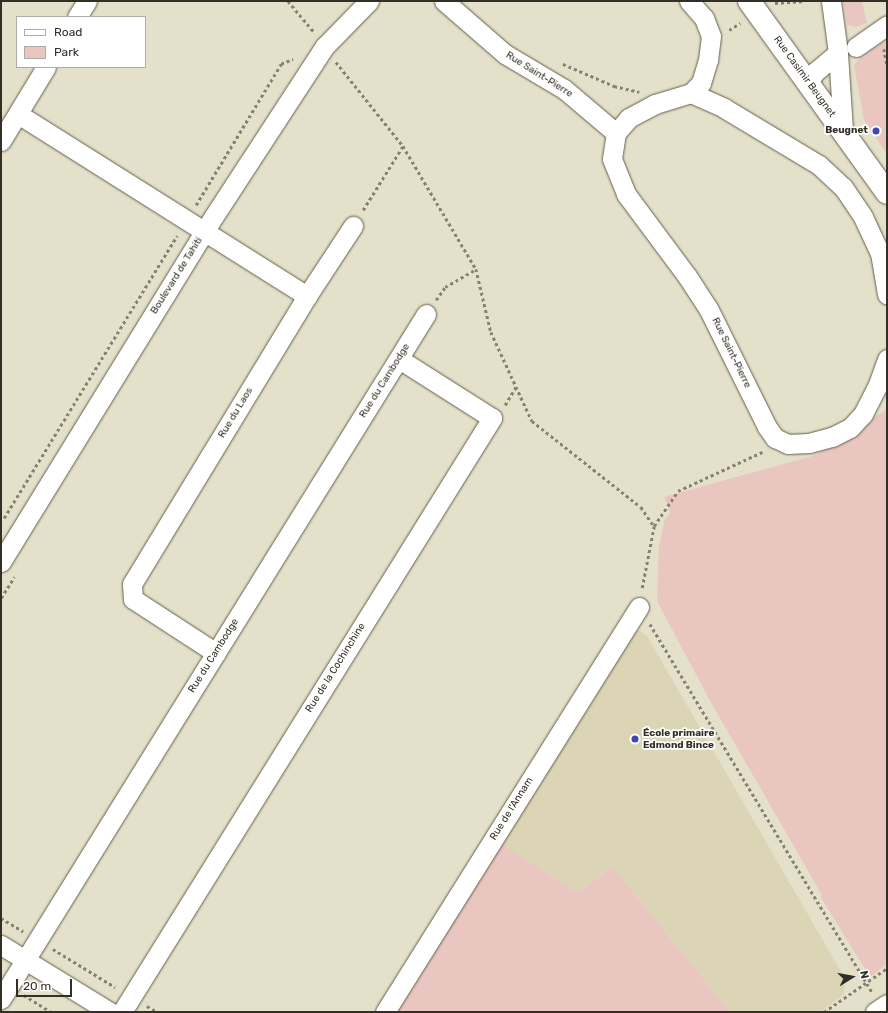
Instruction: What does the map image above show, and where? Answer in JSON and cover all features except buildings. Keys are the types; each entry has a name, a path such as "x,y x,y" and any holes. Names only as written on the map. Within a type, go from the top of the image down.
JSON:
{"main road":[{"name":"Rue Casimir Beugnet","path":"753,7 887,193"}],"street":[{"path":"78,16 86,1"},
{"name":"Boulevard de Tahiti","path":"1,562 204,232 325,46 369,1"},
{"name":"Rue Saint-Pierre","path":"444,1 505,54 564,89 616,133 612,160 626,194 687,276 708,308 767,427 775,438"},
{"path":"616,133 629,118 644,109 691,93 701,83 708,60 711,36 704,18 689,1"},
{"path":"832,1 838,52 843,130"},
{"path":"856,47 887,25"},
{"path":"808,83 815,72 838,52"},
{"path":"1,141 45,68"},
{"path":"691,93 724,108 819,165 843,187 863,217 880,253 887,294"},
{"path":"18,114 307,296"},
{"name":"Rue du Laos","path":"216,653 133,599 132,584 307,296 353,226"},
{"name":"Rue du Cambodge","path":"1,999 426,314"},
{"name":"Rue de la Cochinchine","path":"127,1004 492,418 399,359"},
{"path":"775,438 788,444 809,443 832,437 850,428 863,414 877,387 887,359"},
{"name":"Rue de l'Annam","path":"385,1012 640,607"},
{"path":"1,945 110,1012"}],"path":[{"path":"288,1 403,146 476,269 491,332 532,421 641,507 654,526"},
{"path":"711,36 724,33 753,7 805,1"},
{"path":"882,43 887,64"},
{"path":"559,63 614,86 642,92"},
{"path":"353,226 403,146"},
{"path":"426,314 445,287 476,269"},
{"path":"775,438 762,452 678,491 654,526 640,607 881,1008"},
{"path":"1,918 37,940 127,1004 158,1012"},
{"path":"824,1012 887,968"}],"shaded area":[{"name":"École primaire Edmond Bince","path":"638,630 647,636 844,977 844,994 820,1012 730,1012 612,866 579,893 500,843 629,633"}],"green space":[{"path":"843,1 862,1 867,23 856,27 847,25"},
{"path":"887,39 887,154 864,120 854,65 860,58"},
{"path":"887,409 887,964 870,977 820,896 822,895 709,699 657,601 659,546 665,519 670,513 664,497 816,455"},
{"path":"500,843 579,893 612,866 730,1012 395,1012"}],"place":[{"name":"Beugnet","path":"876,131"},
{"name":"École primaire Edmond Bince","path":"635,739"}]}
